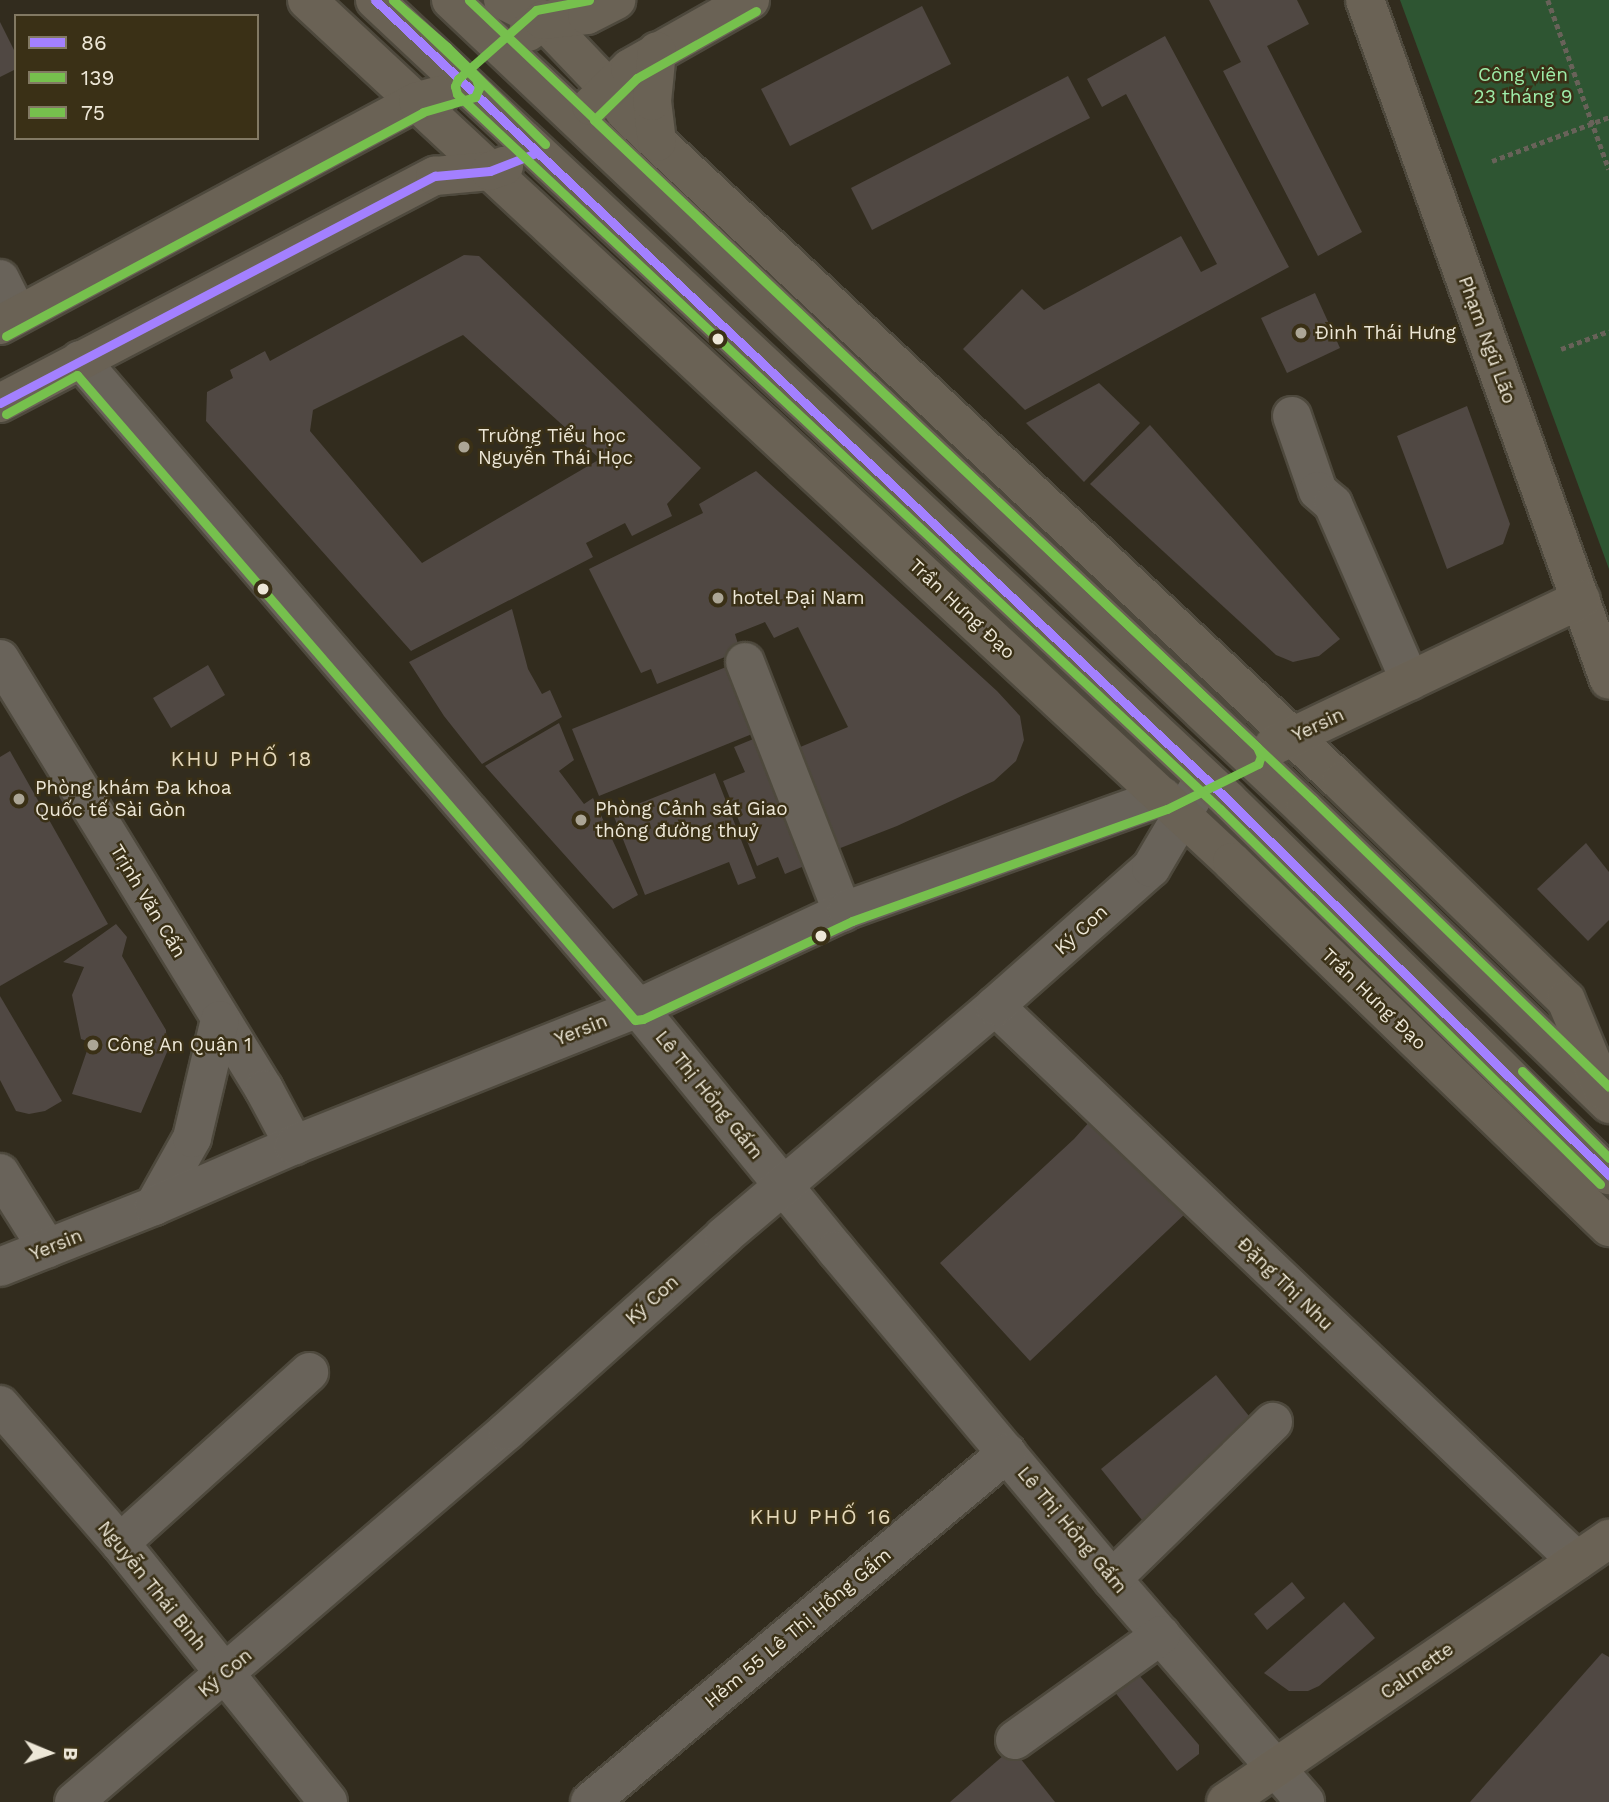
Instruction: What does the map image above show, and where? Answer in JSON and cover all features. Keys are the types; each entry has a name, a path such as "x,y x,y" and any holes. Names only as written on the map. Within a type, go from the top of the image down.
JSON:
{"main road":[{"name":"Trần Hưng Đạo","path":"307,0 490,172 531,206 650,316 1173,806 1609,1227"},
{"name":"Trần Hưng Đạo","path":"375,0 1204,778 1609,1175"},
{"path":"451,0 1249,756 1609,1104"},
{"path":"503,0 543,20 609,89 625,112 1292,737 1566,1000 1609,1104"},
{"path":"9,320 418,102 467,87 543,20 587,15 616,0"},
{"path":"0,403 435,176 490,172 536,153 576,120 630,68 750,0"},
{"name":"Phạm Ngũ Lão","path":"1365,0 1609,680"},
{"path":"657,51 652,101 657,142"},
{"path":"711,247 736,216"},
{"path":"650,316 679,283"},
{"path":"843,372 869,341"},
{"path":"783,441 812,409"},
{"path":"1070,587 1099,556"},
{"name":"Yersin","path":"1173,806 1204,778 1581,599"},
{"path":"1013,656 1041,624"},
{"name":"Calmette","path":"1226,1802 1609,1539"}],"street":[{"path":"0,279 9,320"},
{"name":"Lê Thị Hồng Gấm","path":"80,360 638,1008 783,1186 1112,1579 1306,1802"},
{"path":"1292,416 1318,491 1333,504 1410,681"},
{"path":"745,662 843,913"},
{"name":"Trịnh Văn Cấn","path":"3,670 264,1089 294,1144"},
{"name":"Yersin","path":"0,1267 154,1206 294,1144 638,1008 843,913 1173,806"},
{"name":"Ký Con","path":"75,1802 507,1431 783,1186 995,1006 1151,868 1173,806"},
{"name":"Ðặng Thị Nhu","path":"995,1006 1577,1561"},
{"path":"154,1206 192,1138 220,1020"},
{"path":"0,1173 47,1248"},
{"path":"120,1543 309,1372"},
{"name":"Nguyễn Thái Bình","path":"0,1405 120,1543 328,1802"},
{"path":"1112,1579 1273,1422"},
{"name":"Hẻm 55 Lê Thị Hồng Gấm","path":"590,1802 1007,1453"},
{"path":"1015,1740 1161,1635"}],"path":[{"path":"1548,0 1609,169"},
{"path":"1492,161 1609,117"},
{"path":"1561,349 1609,331"}],"green space":[{"name":"Công viên 23 tháng 9","path":"1400,0 1609,0 1609,569"}],"building":[{"path":"1209,0 1297,0 1309,24 1267,46 1362,232 1318,256 1223,71 1241,62"},
{"path":"922,6 951,64 790,146 761,89"},
{"path":"0,22 14,50 14,70 0,77"},
{"path":"1165,36 1289,267 1025,410 963,349 1022,289 1044,310 1181,236 1201,272 1217,264 1126,94 1102,107 1087,79"},
{"path":"1068,76 1090,118 872,230 851,188"},
{"path":"464,255 479,256 701,468 667,504 672,516 632,536 625,523 586,543 593,557 411,651 206,421 207,392 233,378 230,370 265,351 270,361","holes":["463,335 600,459 422,563 310,431 313,410"]},
{"name":"Đình Thái Hưng","path":"1315,293 1340,348 1287,373 1261,318"},
{"path":"1099,383 1140,423 1084,482 1026,423"},
{"path":"1467,406 1510,524 1503,544 1447,569 1397,436"},
{"path":"1150,425 1340,639 1319,656 1293,662 1276,655 1090,484"},
{"path":"756,471 997,691 1020,716 1024,740 1016,761 994,781 897,826 825,854 786,753 848,727 798,627 774,638 765,622 735,634 740,651 657,684 651,669 641,673 589,569 703,513 699,504"},
{"path":"512,609 528,669 542,694 550,690 562,717 482,764 444,716 409,662"},
{"path":"736,663 762,730 599,796 572,729"},
{"path":"208,665 225,695 171,728 153,698"},
{"path":"559,723 574,760 559,771 584,804 593,798 638,895 613,909 485,766"},
{"path":"763,735 814,862 785,874 778,857 757,866 723,781 745,772 734,747"},
{"path":"10,751 108,924 0,986 0,757"},
{"path":"715,773 756,878 738,885 729,862 645,895 613,814"},
{"path":"1586,843 1609,872 1609,920 1588,941 1537,889"},
{"path":"116,924 127,937 122,956 166,1030 167,1052 141,1113 72,1094 90,1042 81,1039 72,995 84,967 63,962"},
{"path":"0,996 62,1101 45,1111 29,1114 16,1111 0,1080"},
{"path":"1092,1119 1187,1212 1030,1361 940,1263 1074,1139"},
{"path":"1216,1375 1257,1426 1142,1520 1101,1469"},
{"path":"1292,1582 1305,1598 1267,1630 1254,1614"},
{"path":"1344,1602 1375,1638 1319,1686 1308,1691 1289,1691 1264,1673"},
{"path":"1602,1653 1609,1657 1609,1802 1470,1802"},
{"path":"1133,1668 1199,1745 1199,1754 1177,1771 1110,1686"},
{"path":"1012,1748 1055,1802 950,1802"}],"transit line":[{"name":"86","path":"375,0 1228,800 1609,1175"},
{"name":"139","path":"6,336 423,112 475,97 479,88 476,79 393,0"},
{"name":"75","path":"393,0 447,47 545,144"},
{"name":"139","path":"6,414 77,375 635,1020 643,1019 852,921 1167,809 1258,764 1261,756 1257,747 469,0"},
{"path":"589,0 536,10 458,79 455,86 457,94 1220,809 1600,1184"},
{"name":"75","path":"756,11 637,78 594,120 1313,800 1609,1087"},
{"name":"86","path":"0,403 435,176 490,171 536,153"},
{"name":"75","path":"1522,1071 1609,1158"}],"place":[{"name":"Đình Thái Hưng","path":"1301,333"},
{"name":"Trường Tiểu học Nguyễn Thái Học","path":"464,447"},
{"name":"hotel Đại Nam","path":"718,598"},
{"name":"Phòng khám Đa khoa Quốc tế Sài Gòn","path":"19,799"},
{"name":"Phòng Cảnh sát Giao thông đường thuỷ","path":"581,820"},
{"name":"Công An Quận 1","path":"93,1045"}],"district":[{"name":"KHU PHỐ 18","path":"242,759"},
{"name":"KHU PHỐ 16","path":"821,1517"}]}
